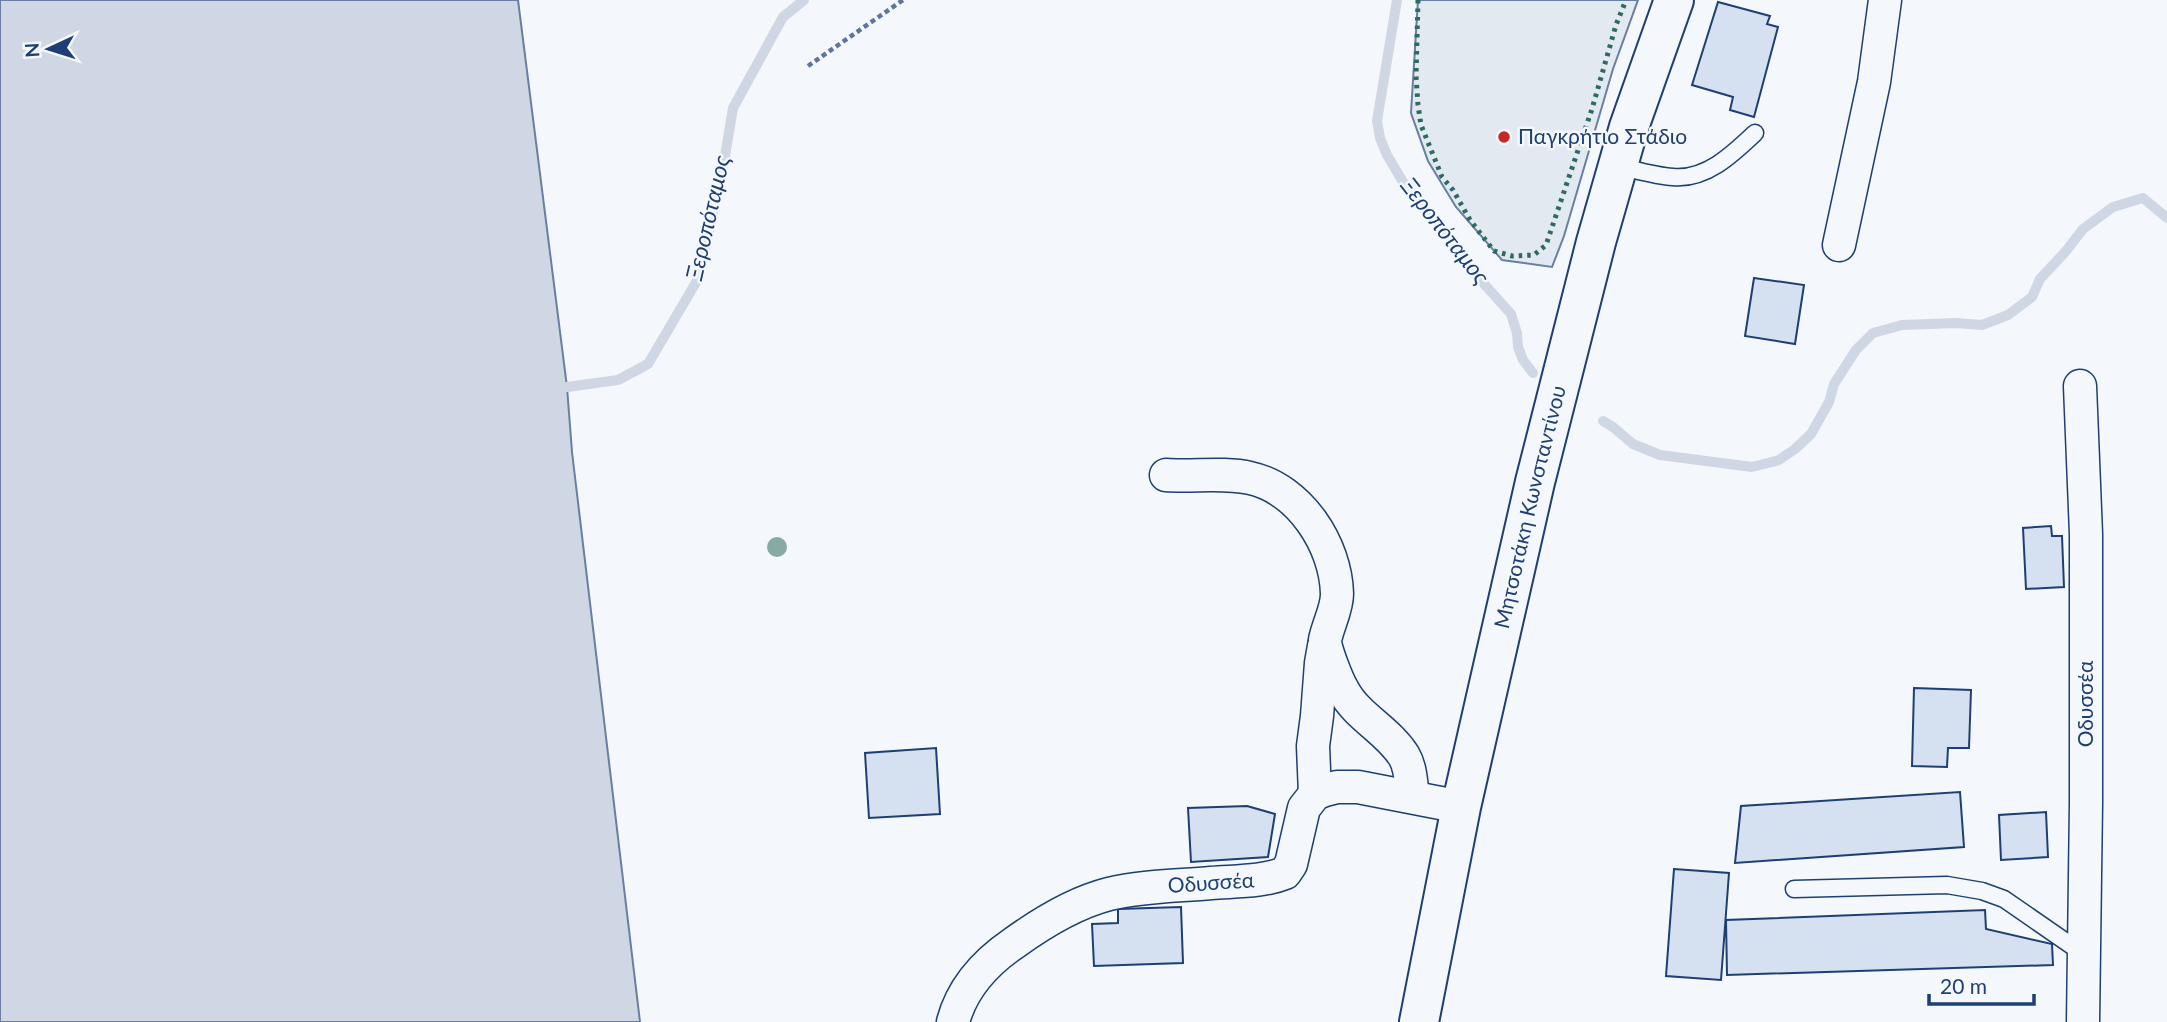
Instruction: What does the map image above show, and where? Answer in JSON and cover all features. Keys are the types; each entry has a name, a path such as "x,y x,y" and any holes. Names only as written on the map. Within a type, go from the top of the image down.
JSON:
{"street":[{"name":"Μητσοτάκη Κωνσταντίνου","path":"1419,1022 1461,807 1535,482 1596,242 1629,127 1674,0"},
{"path":"1839,245 1874,82 1885,0"},
{"name":"Οδυσσέα","path":"2080,386 2086,534 2083,1022"},
{"path":"1166,475 1252,478 1278,489 1304,513 1327,550 1335,574 1337,597 1321,663 1313,746 1315,794 1337,786 1346,786 1461,807"},
{"path":"1324,644 1343,690 1359,712 1393,742 1404,757 1410,774 1413,797"},
{"name":"Οδυσσέα","path":"953,1022 969,986 990,962 1028,932 1069,910 1109,894 1264,878 1285,873 1291,864 1304,808 1315,794"}],"lane":[{"path":"1618,166 1675,178 1702,173 1732,155 1755,133"},
{"path":"1794,889 1947,885 1983,891 2004,899 2085,955"}],"path":[{"path":"808,66 903,0"}],"shaded area":[{"path":"0,0 518,0 567,387 572,452 640,1022 0,1022"},
{"name":"Παγκρήτιο Στάδιο","path":"1418,0 1638,0 1613,69 1564,236 1552,267 1502,260 1456,207 1428,161 1411,113"}],"building":[{"path":"1718,2 1770,16 1767,24 1778,27 1754,117 1730,110 1733,97 1692,85"},
{"path":"1754,278 1804,285 1795,344 1745,336"},
{"path":"2051,526 2052,536 2062,536 2064,587 2026,589 2023,528"},
{"path":"1914,688 1971,690 1969,748 1948,748 1947,767 1912,766"},
{"path":"936,748 940,814 869,818 865,753"},
{"path":"1960,792 1964,847 1735,863 1741,806"},
{"path":"1247,806 1275,814 1268,857 1191,862 1188,808"},
{"path":"2046,812 2048,857 2001,860 1999,815"},
{"path":"1674,869 1729,873 1721,980 1666,976"},
{"path":"1181,907 1183,963 1094,966 1092,924 1118,923 1118,909"},
{"path":"1985,910 1986,929 2052,944 2053,965 1727,975 1726,920"}],"waterway":[{"name":"Ξεροπόταμος","path":"567,387 618,380 648,364 698,279 722,174 733,108 783,17 804,0"},
{"name":"Ξεροπόταμος","path":"1397,0 1377,121 1380,138 1406,187 1449,237 1468,266 1511,314 1518,347 1523,360 1533,373"},
{"name":"Ξεροπόταμος","path":"1603,421 1633,444 1660,455 1752,467 1779,460 1811,434 1829,402 1834,384 1856,350 1873,333 1902,325 1982,325 2008,315 2032,297 2040,279 2083,229 2113,207 2143,198 2167,218"}],"hedge":[{"path":"1418,0 1416,76 1421,125 1442,177 1453,190 1470,220 1494,251 1512,256 1534,255 1546,245 1626,0"}],"place":[{"name":"Παγκρήτιο Στάδιο","path":"1504,137"}]}
